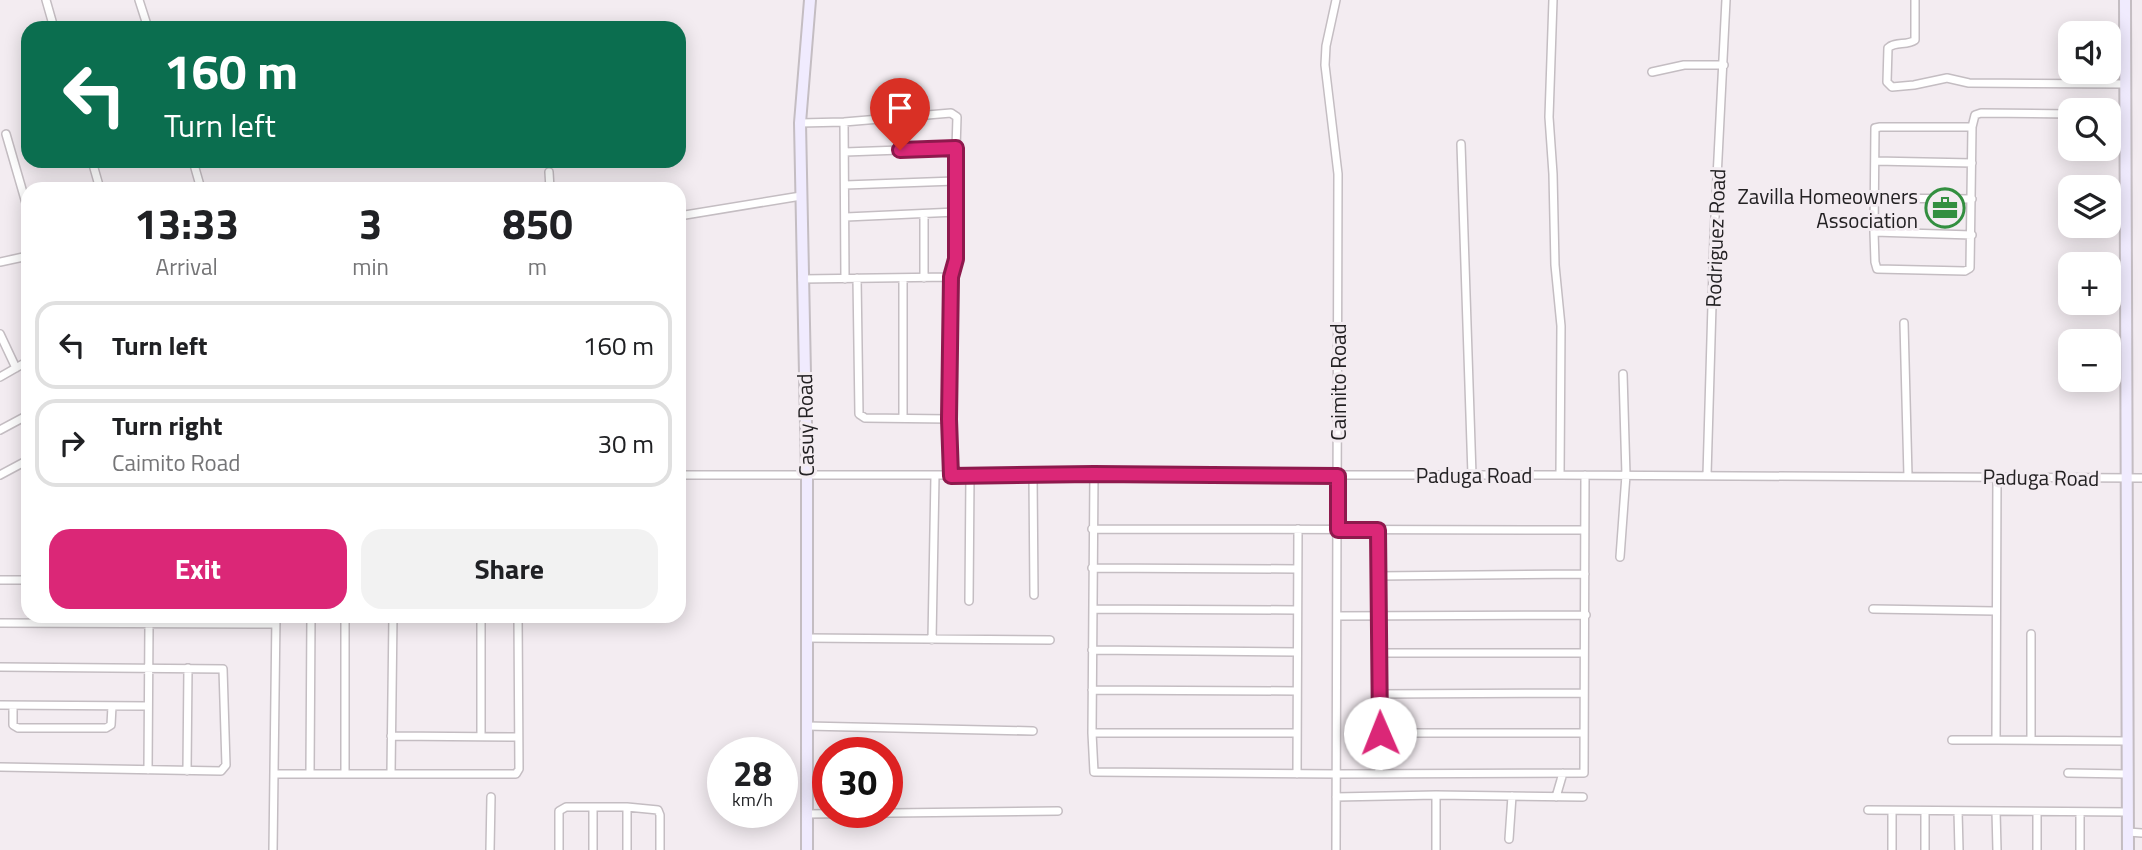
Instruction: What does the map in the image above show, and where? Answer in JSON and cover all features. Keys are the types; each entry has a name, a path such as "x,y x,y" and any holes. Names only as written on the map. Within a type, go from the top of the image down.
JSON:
{"street":[{"path":"46,0 52,21"},
{"path":"139,0 146,21"},
{"name":"Casuy Road","path":"807,850 807,475 800,124 810,0"},
{"name":"Caimito Road","path":"1336,0 1326,46 1325,65 1338,174 1336,850"},
{"path":"1553,0 1549,117 1555,265 1561,326 1560,475"},
{"name":"Rodriguez Road","path":"1707,475 1714,237 1726,0"},
{"path":"1915,0 1916,37 1913,42 1888,48 1889,86 1914,85 1947,78 1969,83 2125,83"},
{"path":"2125,0 2128,850"},
{"path":"1652,72 1684,65 1724,65"},
{"path":"1972,127 1877,127 1874,130 1874,232 1877,269 1969,270 1972,264 1973,117 1980,113 2058,114"},
{"path":"800,124 954,114 957,117 956,264 951,277 951,476"},
{"path":"844,122 845,279"},
{"path":"6,134 21,186"},
{"path":"1461,144 1472,475"},
{"path":"845,152 956,148"},
{"path":"1875,161 1972,163"},
{"path":"549,172 550,182"},
{"path":"845,185 955,181"},
{"path":"686,215 801,196"},
{"path":"1875,198 1972,199"},
{"path":"846,218 956,212"},
{"path":"924,214 924,278"},
{"path":"1874,232 1972,235"},
{"path":"0,262 21,258"},
{"path":"802,279 951,277"},
{"path":"857,278 859,414 864,418 949,419"},
{"path":"903,278 903,418"},
{"path":"1904,323 1908,476"},
{"path":"0,334 16,368"},
{"path":"0,377 21,365"},
{"path":"1620,557 1626,475 1623,374"},
{"path":"0,430 21,419"},
{"path":"0,475 21,464"},
{"path":"1094,474 1091,733 1093,768 1097,773 1297,774 1584,773 1585,475"},
{"name":"Paduga Road","path":"686,475 1707,475 2142,478"},
{"path":"1033,475 1034,595"},
{"path":"932,639 935,476"},
{"path":"969,601 970,476"},
{"path":"1996,740 1997,476"},
{"path":"1092,529 1584,530"},
{"path":"1297,774 1298,529"},
{"path":"1378,530 1379,773"},
{"path":"1092,568 1297,569"},
{"path":"1378,576 1585,574"},
{"path":"0,580 21,580"},
{"path":"1093,609 1297,610"},
{"path":"1873,609 1995,611"},
{"path":"1337,616 1586,615"},
{"path":"0,623 21,622"},
{"path":"131,623 200,623"},
{"path":"273,850 276,623"},
{"path":"310,773 311,623"},
{"path":"345,623 345,773"},
{"path":"391,774 393,623"},
{"path":"481,623 481,736"},
{"path":"275,774 516,774 519,769 518,623"},
{"path":"148,770 149,625"},
{"path":"2031,634 2031,740"},
{"path":"806,638 1050,640"},
{"path":"1092,650 1297,652"},
{"path":"1378,653 1584,653"},
{"path":"0,667 224,670 226,765 221,771 0,767"},
{"path":"187,771 188,668"},
{"path":"1092,690 1297,691"},
{"path":"1379,694 1584,693"},
{"path":"0,705 148,706"},
{"path":"13,706 13,725 18,729 106,729 111,725 112,706"},
{"path":"807,726 1033,731"},
{"path":"1091,733 1297,733"},
{"path":"1380,733 1583,733"},
{"path":"391,736 518,737"},
{"path":"1952,740 2127,741"},
{"path":"1556,797 1563,773"},
{"path":"2068,773 2127,774"},
{"path":"1436,795 1436,850"},
{"path":"1336,796 1583,797"},
{"path":"1509,839 1512,796"},
{"path":"490,850 491,797"},
{"path":"593,807 593,850"},
{"path":"559,850 559,815 562,808 593,807 658,810 660,850"},
{"path":"627,807 627,850"},
{"path":"1868,810 2128,812"},
{"path":"807,814 1058,811"},
{"path":"1958,811 1959,850"},
{"path":"1996,811 1997,850"},
{"path":"1892,812 1892,850"},
{"path":"1925,812 1925,850"},
{"path":"2037,812 2037,850"},
{"path":"2080,812 2080,850"},
{"path":"2128,832 2142,832"}],"place":[{"name":"Zavilla Homeowners Association","path":"1945,208"}],"route":[{"path":"900,150 956,148 956,264 951,277 951,476 1338,476 1338,530 1378,530 1380,733"}]}
